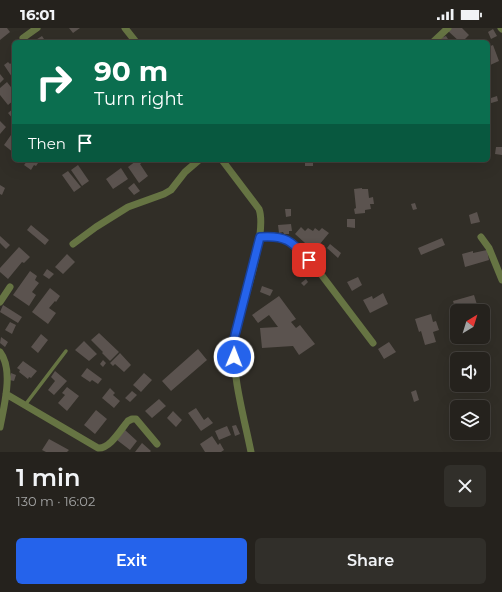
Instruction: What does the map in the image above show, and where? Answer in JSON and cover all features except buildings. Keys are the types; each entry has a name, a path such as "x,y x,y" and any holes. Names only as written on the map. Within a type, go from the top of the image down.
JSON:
{"street":[{"path":"23,38 37,28"},
{"path":"125,28 134,40"},
{"path":"435,40 448,28"},
{"path":"73,244 96,227 128,207 171,190 185,172 196,162"},
{"path":"224,162 262,215 260,237 234,339 234,357 238,392 251,452"},
{"path":"260,237 274,236 293,243 317,269 374,344"},
{"path":"481,237 489,248 502,280"},
{"path":"0,302 10,287"},
{"path":"0,352 5,360 7,370 6,394 0,427"},
{"path":"6,394 98,448 103,448 108,445 132,418 136,419 157,444"}],"lane":[{"path":"25,405 66,351"}],"route":[{"path":"234,357 234,339 260,237 274,236 290,241 309,260"}]}
